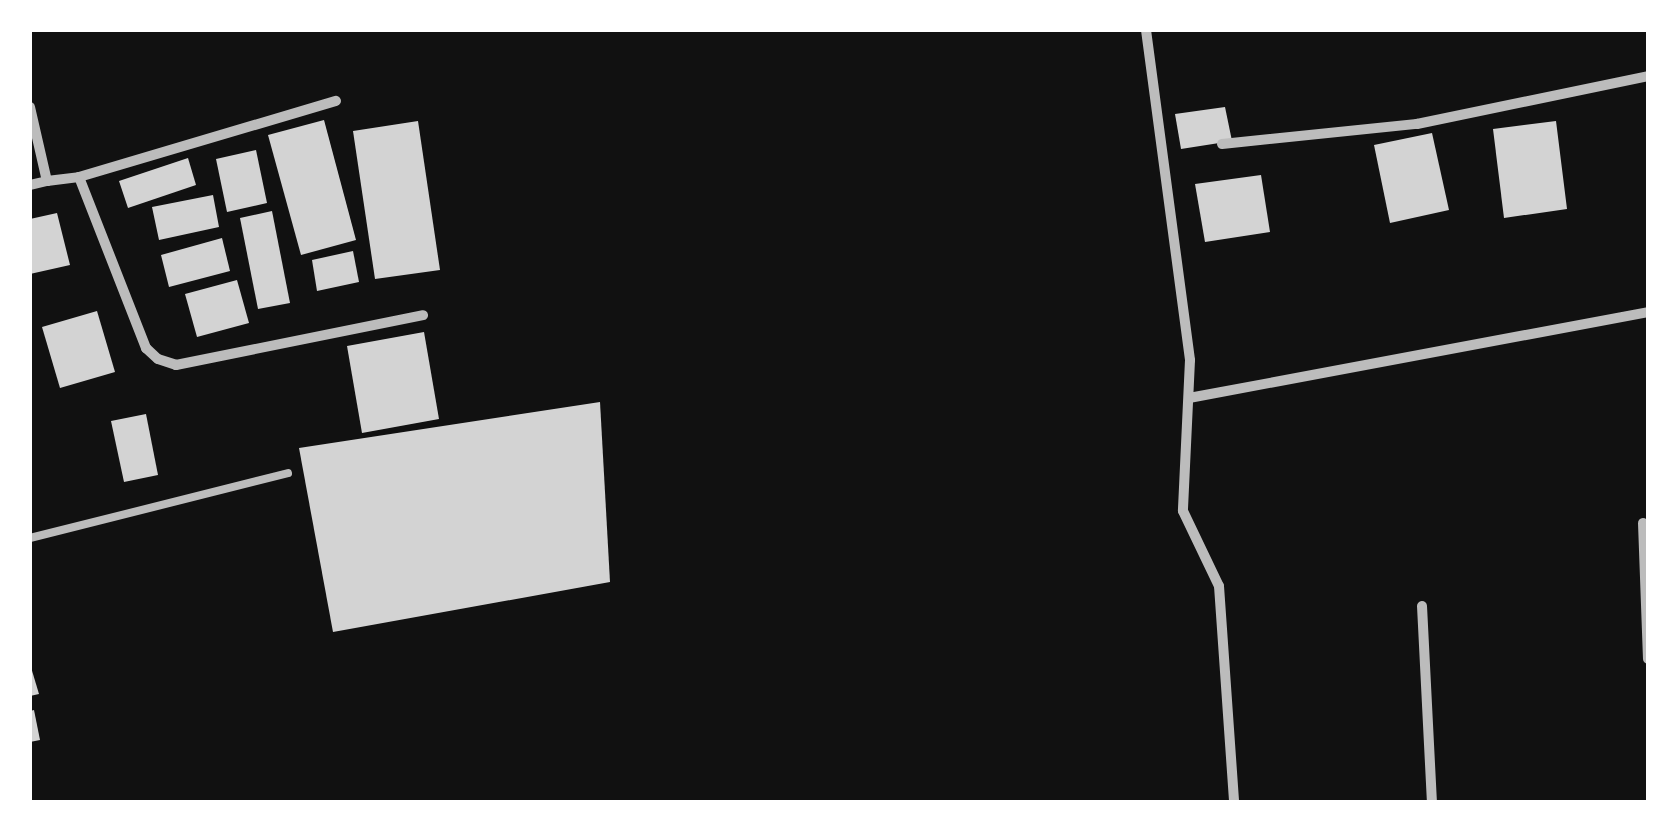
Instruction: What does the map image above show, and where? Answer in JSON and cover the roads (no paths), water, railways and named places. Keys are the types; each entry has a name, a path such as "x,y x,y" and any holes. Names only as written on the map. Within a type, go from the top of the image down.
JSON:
{"street":[{"path":"1146,30 1185,302 1188,398 1183,511 1219,586 1234,802"},
{"path":"1222,144 1417,124 1648,76"},
{"path":"30,185 79,178 336,101"},
{"path":"30,107 47,181"},
{"path":"79,178 146,348 158,359 176,365 423,315"},
{"path":"1188,398 1648,312"},
{"path":"1643,523 1648,659"},
{"path":"1422,606 1432,802"}],"lane":[{"path":"30,538 288,473"}]}
